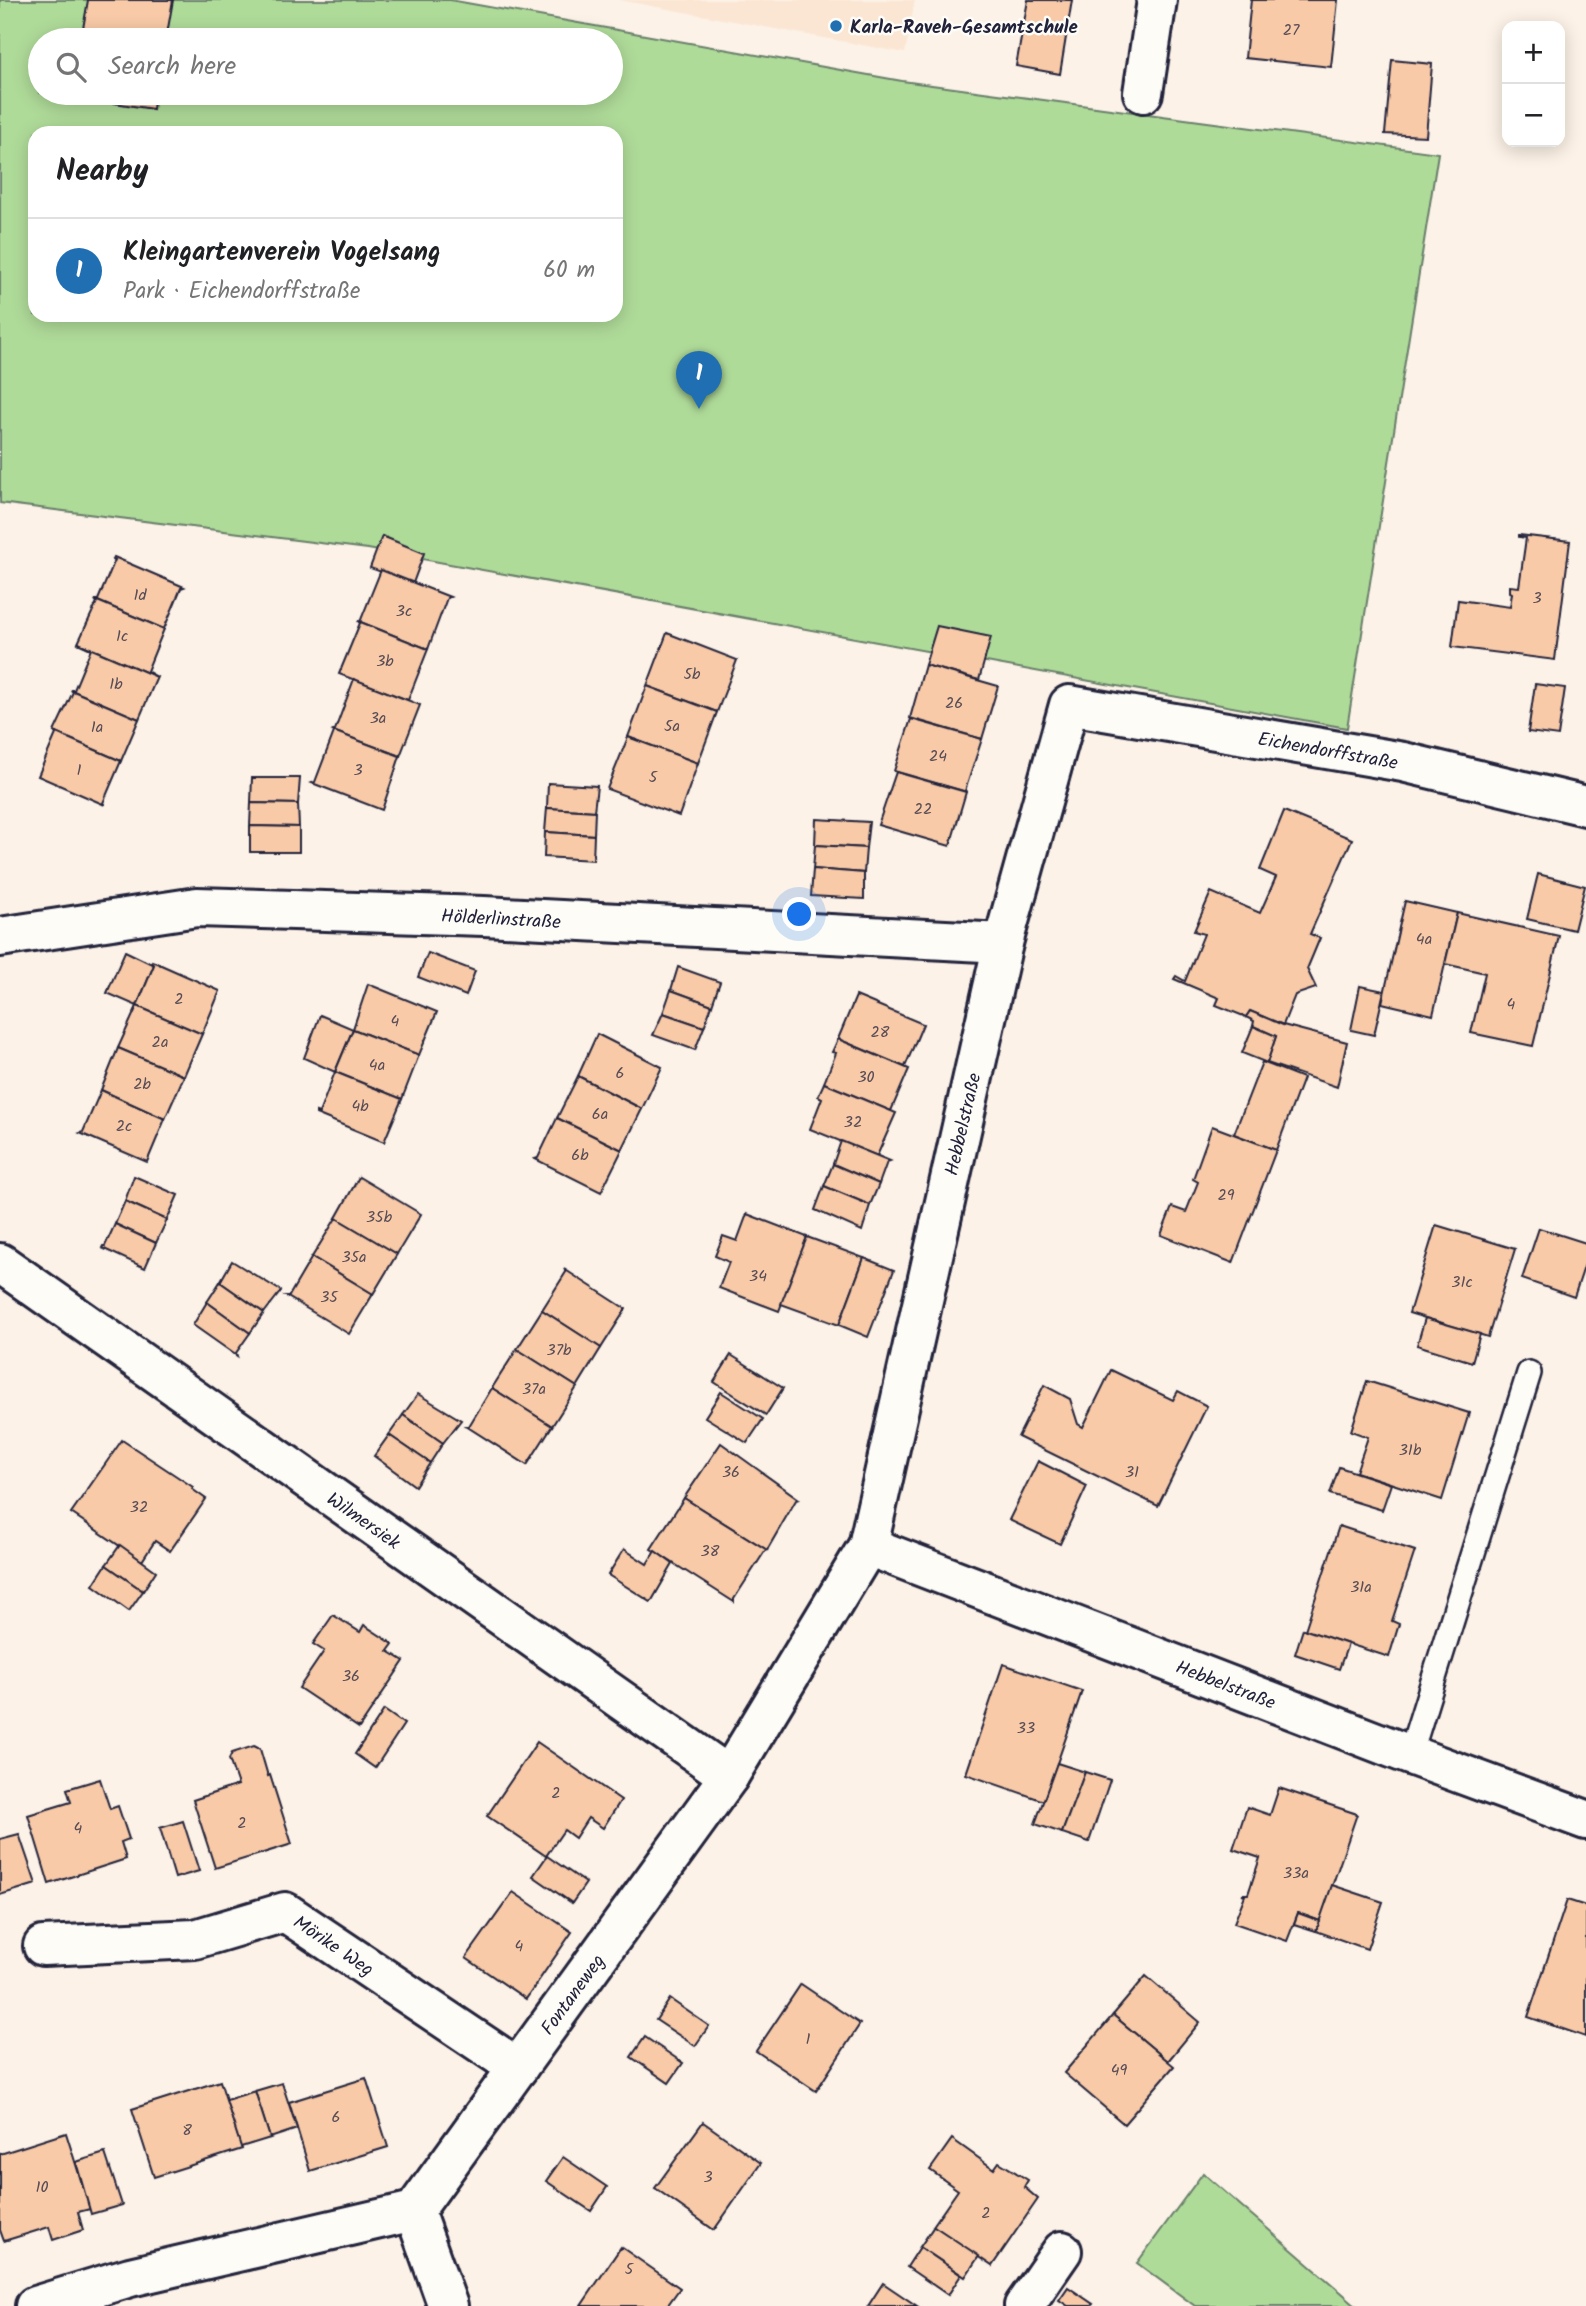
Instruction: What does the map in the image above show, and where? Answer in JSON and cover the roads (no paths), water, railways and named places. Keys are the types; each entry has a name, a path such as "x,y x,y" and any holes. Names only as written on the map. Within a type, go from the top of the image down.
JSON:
{"street":[{"path":"1143,93 1145,21"},
{"name":"Eichendorffstraße","path":"1069,705 1403,762 1586,806"},
{"name":"Hebbelstraße","path":"729,1776 867,1546 1003,943 1069,705"},
{"name":"Hölderlinstraße","path":"0,937 197,906 484,916 1003,943"},
{"name":"Wilmersiek","path":"0,1263 729,1776"},
{"name":"Hebbelstraße","path":"867,1546 1586,1820"},
{"name":"Fontaneweg","path":"414,2211 729,1776"},
{"name":"Mörike Weg","path":"43,1946 195,1939 285,1912 518,2068"},
{"path":"35,2306 130,2277 414,2211 449,2306"},
{"path":"1024,2306 1062,2251"}],"lane":[{"path":"1410,1755 1529,1373"}],"place":[{"name":"Karla-Raveh-Gesamtschule","path":"836,26"},
{"name":"Kleingartenverein Vogelsang","path":"699,409"}]}
